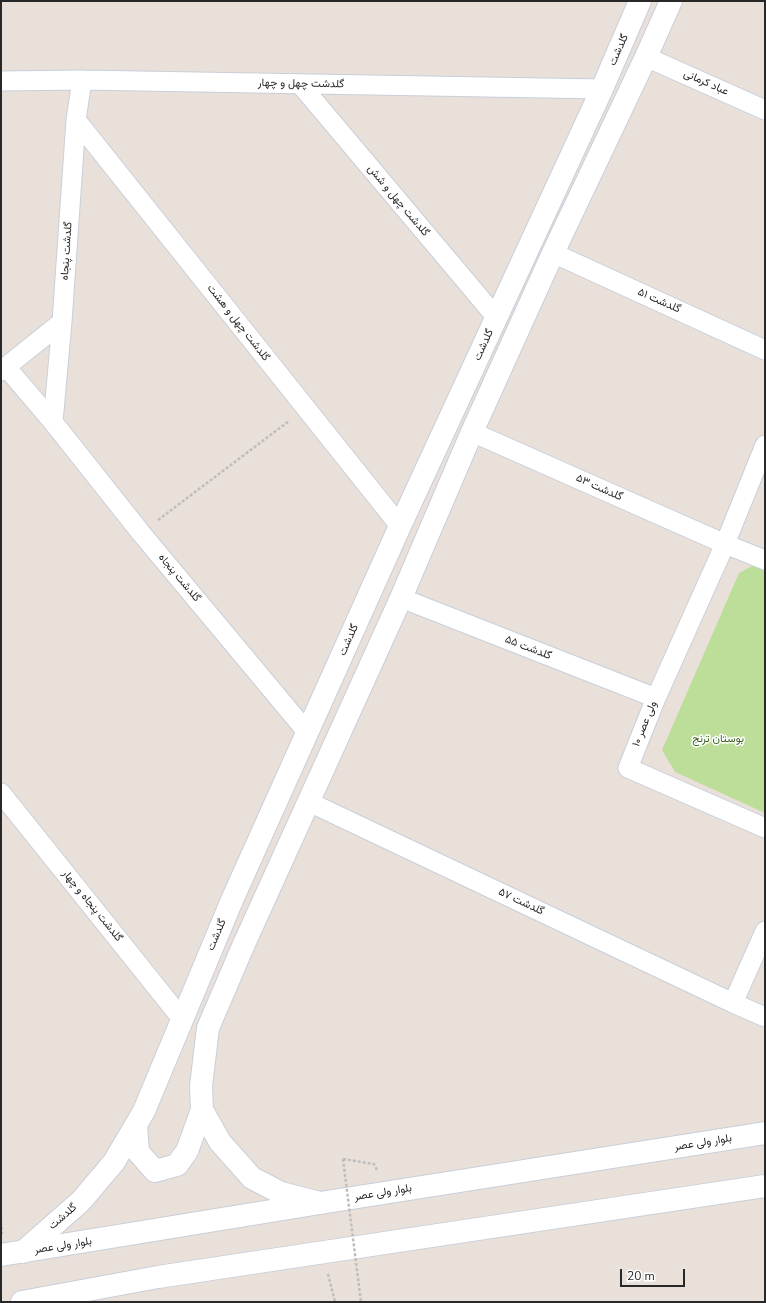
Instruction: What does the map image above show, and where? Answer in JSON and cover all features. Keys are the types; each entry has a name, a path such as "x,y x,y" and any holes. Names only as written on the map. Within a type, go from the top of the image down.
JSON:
{"street":[{"name":"گلدشت","path":"23,1252 81,1201 114,1162 144,1111 232,900 307,732 400,526 602,89 640,1"},
{"path":"136,1125 138,1152 155,1171 177,1165 187,1151 202,1110 201,1086 208,1028 244,944 401,598 472,432 553,253 671,1"},
{"name":"عباد کرمانی","path":"646,57 765,110"},
{"name":"گلدشت چهل و چهار","path":"1,81 82,80 602,89"},
{"name":"گلدشت پنجاه","path":"53,422 62,322 76,120 82,80"},
{"name":"گلدشت چهل و شش","path":"300,84 496,317"},
{"name":"گلدشت چهل و هشت","path":"76,120 400,526"},
{"name":"گلدشت ۵۱","path":"553,253 765,350"},
{"path":"4,369 62,322"},
{"name":"گلدشت پنجاه","path":"4,369 53,422 141,533 307,732"},
{"name":"گلدشت ۵۳","path":"472,432 725,544 765,560"},
{"name":"ولی عصر ۱۰","path":"765,445 725,544 656,698 628,768 765,828"},
{"name":"گلدشت ۵۵","path":"401,598 656,698"},
{"name":"گلدشت پنجاه و چهار","path":"1,793 182,1019"},
{"name":"گلدشت ۵۷","path":"309,802 765,1017"},
{"path":"733,1003 765,931"},
{"path":"202,1110 220,1142 252,1178 280,1193 320,1203"},
{"name":"بلوار ولی عصر","path":"1,1255 765,1133"},
{"path":"22,1302 158,1277 765,1186"}],"path":[{"path":"141,533 306,408"},
{"path":"361,1302 343,1159 374,1164 389,1192"},
{"path":"322,1252 335,1302"}],"green space":[{"name":"بوستان ترنج","path":"752,566 765,571 765,813 675,772 662,750 739,573"}]}
